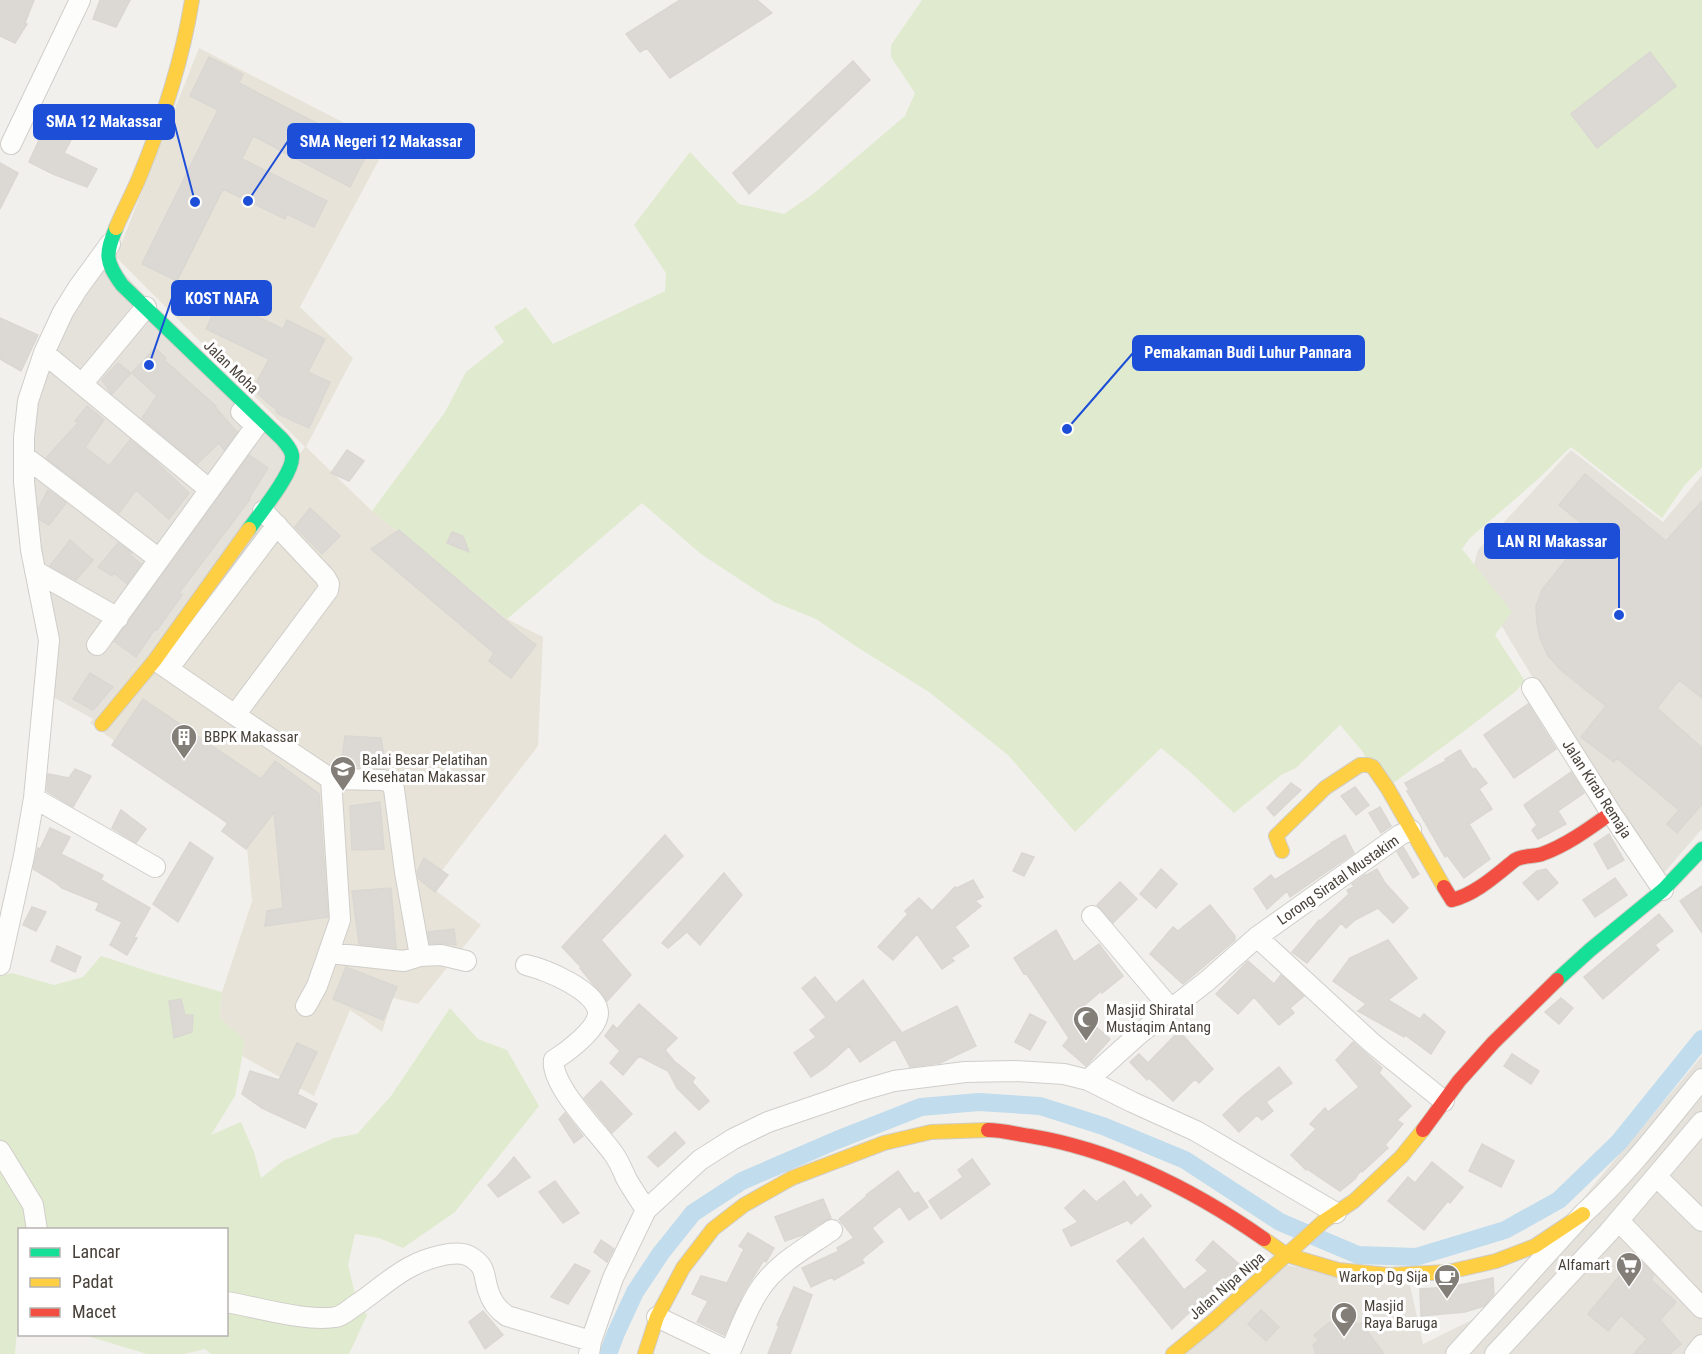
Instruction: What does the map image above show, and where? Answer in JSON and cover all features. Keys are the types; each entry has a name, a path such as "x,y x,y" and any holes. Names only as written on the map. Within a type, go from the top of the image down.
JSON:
{"street":[{"path":"11,144 80,0"},
{"path":"0,965 34,798 50,640 31,550 24,482 24,436 28,401 44,353 63,312 110,244 138,181 177,74 189,25 192,0"},
{"name":"Jalan Moha","path":"110,244 108,256 111,270 123,285 289,448 292,456 291,466 283,481 270,518"},
{"path":"82,384 148,309"},
{"path":"97,645 256,426 150,326 148,309"},
{"path":"44,353 210,490"},
{"path":"24,456 159,559"},
{"path":"102,724 162,664 270,518 326,577 329,584 328,590 236,715"},
{"path":"36,571 118,618"},
{"path":"162,664 331,779 383,780 391,783 394,789 405,872 420,956"},
{"name":"Jalan Kirab Remaja","path":"1532,688 1663,890"},
{"path":"1282,851 1276,836 1325,788 1360,765 1373,767 1411,830"},
{"path":"306,1006 317,986 340,920 331,779"},
{"path":"34,798 155,867"},
{"name":"Lorong Siratal Mustakim","path":"1088,1080 1139,1034 1257,936 1411,830 1452,900 1456,900 1519,858 1538,855 1555,848 1611,813"},
{"name":"Jalan Nipa Nipa","path":"1173,1354 1330,1217 1354,1201 1419,1136 1459,1081 1493,1042 1590,950 1663,890 1702,849"},
{"path":"1092,916 1171,1009"},
{"path":"1257,936 1372,1043 1444,1101"},
{"path":"328,953 404,961 420,956 441,955 466,961"},
{"path":"526,965 546,970 571,982 591,998 597,1006 598,1016 588,1032 554,1060 553,1066 556,1076 573,1103 619,1161 646,1210"},
{"path":"228,1302 309,1317 338,1317 411,1266 449,1254 466,1254 480,1263 484,1270 488,1290 501,1312 590,1347 613,1278 646,1210 700,1160 733,1139 768,1122 856,1092 894,1081 965,1072 1023,1071 1064,1074 1088,1080 1196,1131 1330,1217"},
{"path":"1456,1354 1583,1214 1634,1162 1702,1079"},
{"path":"1495,1354 1619,1221 1702,1122"},
{"path":"645,1354 657,1317 683,1268 712,1229 744,1204 792,1178 884,1143 932,1132 994,1130 1055,1140 1116,1159 1169,1181 1220,1210 1287,1255 1338,1269 1389,1275 1448,1272 1496,1261 1535,1246 1583,1214"},
{"path":"0,1151 33,1205 37,1228"},
{"path":"1656,1177 1702,1221"},
{"path":"1619,1221 1702,1308"},
{"path":"657,1317 730,1353 748,1312 768,1279 779,1267 832,1230"},
{"path":"1509,1295 1532,1314"},
{"path":"1695,1354 1702,1346"}],"shaded area":[{"name":"Balai Besar Pelatihan Kesehatan Makassar","path":"199,48 387,145 300,307 353,358 306,447 372,511 507,619 543,637 538,746 430,886 481,925 418,1004 393,998 382,1032 350,1010 314,1096 242,1056 244,1041 219,1017 222,992 252,901 246,838 90,723 305,447 116,257"},
{"path":"108,256 292,456 102,724 46,693 24,482 44,353"},
{"path":"1571,450 1663,522 1702,475 1702,829 1661,876 1554,713 1471,575 1478,550"},
{"path":"1702,1056 1702,1354 1185,1354 1285,1265 1410,1285 1423,1344 1480,1316 1540,1252"}],"green space":[{"path":"922,0 1702,0 1702,467 1684,486 1662,518 1571,447 1536,481 1470,538 1462,549 1512,612 1495,635 1525,681 1515,692 1381,792 1363,752 1340,725 1296,768 1281,775 1234,813 1161,748 1075,832 1008,755 929,692 816,619 774,602 701,554 642,503 507,619 372,511 445,412 466,372 504,342 494,327 526,307 553,344 665,291 666,273 634,225 690,152 739,204 784,214 813,194 905,116 915,93 891,57 891,45"},
{"path":"101,956 222,992 219,1017 245,1041 235,1096 211,1135 241,1122 254,1152 261,1178 283,1161 334,1138 357,1134 391,1096 450,1008 478,1039 507,1050 539,1106 455,1212 403,1248 379,1238 355,1234 348,1265 356,1298 367,1315 349,1354 211,1354 205,1349 184,1354 147,1354 87,1336 228,1336 228,1228 18,1228 18,1328 15,1354 0,1354 0,976 12,973 54,985 83,977"}],"building":[{"path":"0,0 34,0 25,23 27,24 15,43 0,36"},
{"path":"100,0 130,0 116,27 93,19"},
{"path":"680,0 757,0 772,13 670,78 647,48 640,52 626,34"},
{"path":"1650,52 1676,86 1597,148 1571,114"},
{"path":"209,57 243,74 239,83 369,150 350,187 253,136 242,159 327,201 314,227 287,214 285,219 223,189 177,281 142,264 218,110 190,96"},
{"path":"853,61 870,80 749,194 733,173"},
{"path":"45,127 71,140 64,153 97,169 87,187 29,162"},
{"path":"0,163 18,173 0,209"},
{"path":"220,299 283,329 287,320 325,339 308,372 330,382 309,428 278,414 277,410 253,389 269,359 206,329"},
{"path":"0,318 38,335 21,371 0,359"},
{"path":"155,348 166,358 164,360 216,406 237,432 224,450 219,443 197,464 142,418 157,396 132,373"},
{"path":"118,363 131,373 112,394 102,380"},
{"path":"87,406 104,420 85,447 109,466 130,440 189,493 169,519 136,490 119,513 46,458 78,423 75,421"},
{"path":"347,450 364,461 349,481 331,473"},
{"path":"249,455 268,468 250,499 179,593 182,595 136,657 114,641"},
{"path":"1585,474 1666,541 1702,501 1702,698 1679,680 1657,708 1702,748 1702,804 1677,833 1667,824 1679,810 1617,758 1614,762 1581,737 1606,706 1562,671 1548,656 1540,638 1536,606 1542,590 1590,530 1559,505"},
{"path":"48,490 66,503 49,525 40,520 39,507"},
{"path":"310,508 340,536 322,554 295,527"},
{"path":"399,530 536,645 511,678 489,661 494,653 371,549"},
{"path":"452,532 463,536 469,552 447,543"},
{"path":"70,540 93,560 76,580 50,566"},
{"path":"118,543 132,553 130,555 141,564 127,584 114,573 112,576 98,567"},
{"path":"90,673 113,687 93,710 73,699"},
{"path":"143,699 261,779 275,761 319,794 328,917 265,926 267,911 283,908 274,812 246,849 222,831 228,823 112,745"},
{"path":"1528,704 1556,749 1514,778 1484,735"},
{"path":"345,736 381,738 386,766 341,767"},
{"path":"1460,750 1473,770 1475,768 1487,783 1479,789 1492,809 1469,824 1490,859 1464,878 1447,855 1445,857 1407,791 1409,790 1405,783 1446,761 1445,759"},
{"path":"75,769 91,776 73,807 47,791 48,774 69,778"},
{"path":"1571,772 1584,793 1558,811 1566,824 1538,839 1532,830 1537,825 1524,805"},
{"path":"1291,783 1301,790 1274,816 1267,808"},
{"path":"1355,787 1369,805 1356,815 1341,796"},
{"path":"380,802 384,849 352,850 350,806"},
{"path":"1380,807 1391,826 1381,833 1369,813"},
{"path":"121,810 146,829 136,843 112,828"},
{"path":"50,828 70,837 61,854 103,875 101,880 150,908 127,955 110,945 122,922 96,910 99,903 62,888 33,869 38,848 40,849"},
{"path":"1609,834 1624,860 1608,869 1594,844"},
{"path":"665,835 683,856 601,940 631,975 607,1001 562,947"},
{"path":"1345,835 1354,853 1290,897 1287,891 1267,909 1254,889 1271,875 1275,880"},
{"path":"190,842 213,858 178,922 153,904"},
{"path":"1403,847 1419,874 1413,878 1397,852"},
{"path":"1022,853 1034,857 1024,876 1013,871"},
{"path":"424,858 448,875 435,892 419,879 417,872"},
{"path":"1161,869 1177,884 1156,908 1140,894"},
{"path":"1377,869 1385,883 1408,908 1393,923 1378,908 1355,920 1346,928 1341,923 1307,963 1292,952 1319,920 1349,894 1347,890 1354,887 1352,884"},
{"path":"1546,869 1558,883 1538,900 1523,883 1537,871"},
{"path":"724,873 742,895 700,945 687,932 668,948 662,943"},
{"path":"1615,878 1627,895 1595,917 1583,900"},
{"path":"973,880 983,897 975,901 981,906 955,927 969,946 951,958 954,961 942,969 917,934 893,960 878,947 908,914 905,911 919,898 932,911 955,887"},
{"path":"1120,882 1137,899 1113,923 1097,905"},
{"path":"1702,886 1702,933 1680,901"},
{"path":"391,888 396,948 359,944 352,891"},
{"path":"1210,905 1235,936 1235,940 1183,984 1150,954 1173,927 1178,931"},
{"path":"32,907 46,912 36,931 23,925"},
{"path":"1659,914 1673,931 1655,945 1659,950 1603,999 1584,977"},
{"path":"454,929 456,945 430,944 428,932"},
{"path":"1056,930 1074,962 1099,944 1123,976 1078,1011 1110,1039 1086,1066 1063,1046 1069,1038 1014,958"},
{"path":"1388,940 1417,978 1388,1000 1420,1019 1424,1014 1445,1032 1431,1054 1405,1035 1404,1037 1358,1011 1366,1004 1333,981 1350,958"},
{"path":"57,946 81,957 75,972 51,961"},
{"path":"1248,961 1274,984 1281,975 1304,996 1290,1008 1294,1013 1279,1025 1254,997 1238,1014 1216,994"},
{"path":"346,967 397,987 383,1020 333,999"},
{"path":"815,977 836,1003 863,980 902,1033 957,1006 976,1046 940,1063 910,1067 895,1039 860,1062 849,1046 811,1077 794,1053 816,1037 810,1030 826,1017 802,988"},
{"path":"1561,998 1573,1008 1559,1024 1545,1012"},
{"path":"181,999 185,1015 193,1015 192,1032 174,1038 169,1001"},
{"path":"639,1004 677,1038 665,1050 674,1061 695,1078 692,1082 709,1101 699,1110 677,1088 668,1071 639,1056 623,1075 610,1063 620,1051 605,1036 613,1025 617,1029"},
{"path":"1030,1014 1046,1022 1030,1050 1015,1042"},
{"path":"1179,1031 1213,1069 1199,1083 1195,1079 1173,1101 1149,1078 1147,1080 1130,1062 1139,1054 1148,1063"},
{"path":"1353,1042 1382,1068 1379,1073 1411,1106 1397,1120 1403,1124 1385,1145 1388,1148 1340,1191 1306,1170 1291,1155 1316,1129 1310,1124 1325,1108 1328,1112 1359,1087 1336,1060"},
{"path":"297,1043 317,1052 297,1094 317,1104 305,1128 262,1108 242,1094 250,1071 279,1080"},
{"path":"1512,1054 1539,1071 1531,1084 1504,1066"},
{"path":"1279,1067 1292,1083 1266,1102 1273,1111 1262,1120 1257,1115 1239,1132 1223,1115"},
{"path":"601,1081 632,1114 612,1133 584,1098"},
{"path":"565,1113 583,1136 574,1143 559,1119"},
{"path":"675,1132 685,1143 658,1167 648,1157"},
{"path":"1482,1144 1514,1161 1501,1187 1469,1171"},
{"path":"514,1157 530,1177 498,1197 488,1185"},
{"path":"972,1159 990,1184 941,1219 929,1201 963,1177 958,1170"},
{"path":"1432,1162 1463,1187 1424,1230 1388,1201 1408,1177 1415,1183"},
{"path":"898,1171 914,1194 918,1192 928,1207 909,1220 900,1206 872,1228 883,1242 862,1259 864,1263 834,1280 832,1277 811,1287 802,1268 839,1251 837,1248 854,1238 839,1219"},
{"path":"555,1181 579,1213 563,1223 539,1192"},
{"path":"1124,1181 1137,1198 1141,1194 1151,1206 1131,1224 1128,1220 1071,1246 1063,1230 1078,1222 1065,1208 1084,1190 1096,1202"},
{"path":"823,1199 831,1218 805,1234 785,1241 775,1217"},
{"path":"748,1233 774,1248 745,1290 724,1335 697,1322 708,1301 692,1294 701,1276 727,1283 744,1249 739,1246"},
{"path":"1143,1238 1184,1290 1208,1271 1196,1260 1213,1241 1240,1265 1216,1292 1218,1295 1202,1309 1198,1304 1172,1329 1117,1261"},
{"path":"601,1240 614,1249 607,1262 594,1252"},
{"path":"1636,1256 1654,1275 1651,1280 1676,1302 1660,1320 1681,1344 1670,1354 1634,1354 1647,1339 1621,1315 1608,1331 1588,1314"},
{"path":"575,1264 590,1271 568,1304 551,1297"},
{"path":"1493,1278 1494,1294 1484,1306 1465,1312 1421,1316 1420,1289 1451,1287"},
{"path":"794,1287 812,1295 797,1336 790,1354 768,1354 779,1326 777,1325"},
{"path":"1261,1310 1279,1327 1266,1341 1248,1324"},
{"path":"483,1311 503,1335 485,1349 469,1322"},
{"name":"Masjid Raya Baruga","path":"1352,1318 1357,1325 1361,1323 1384,1354 1316,1354 1313,1345 1319,1340 1314,1335 1330,1322 1335,1328 1345,1320 1346,1322"}],"waterway":[{"path":"608,1354 635,1292 661,1253 693,1213 742,1181 921,1107 979,1102 1040,1106 1103,1126 1185,1160 1280,1222 1358,1255 1416,1257 1505,1230 1559,1200 1619,1142 1702,1039"}],"traffic: fast":[{"path":"116,228 108,258 112,270 122,285 282,439 291,451 288,472 249,529"},
{"path":"1557,980 1663,890 1702,849"}],"traffic: slow":[{"path":"116,228 139,178 164,113 183,46 192,0"},
{"path":"102,724 155,660 249,529"},
{"path":"1282,851 1276,836 1325,788 1360,765 1368,765 1373,767 1388,789 1444,887"},
{"path":"645,1354 657,1317 683,1268 713,1229 744,1205 792,1178 884,1143 931,1132 988,1130"},
{"path":"1173,1354 1324,1221 1354,1201 1401,1157 1423,1130"},
{"path":"1264,1239 1287,1255 1338,1270 1389,1275 1448,1272 1496,1261 1535,1246 1583,1214"}],"traffic: jam":[{"path":"1444,887 1452,900 1461,897 1485,883 1515,860 1542,854 1560,846 1611,813"},
{"path":"1423,1130 1459,1081 1493,1043 1557,980"},
{"path":"988,1130 1062,1142 1123,1162 1153,1174 1210,1204 1264,1239"}],"place":[{"name":"SMA Negeri 12 Makassar","path":"248,201"},
{"name":"SMA 12 Makassar","path":"195,202"},
{"name":"KOST NAFA","path":"149,365"},
{"name":"Pemakaman Budi Luhur Pannara","path":"1067,429"},
{"name":"LAN RI Makassar","path":"1619,615"},
{"name":"BBPK Makassar","path":"184,760"},
{"name":"Balai Besar Pelatihan Kesehatan Makassar","path":"343,792"},
{"name":"Masjid Shiratal Mustaqim Antang","path":"1086,1042"},
{"name":"Alfamart","path":"1629,1288"},
{"name":"Warkop Dg Sija","path":"1447,1300"},
{"name":"Masjid Raya Baruga","path":"1344,1338"}]}
